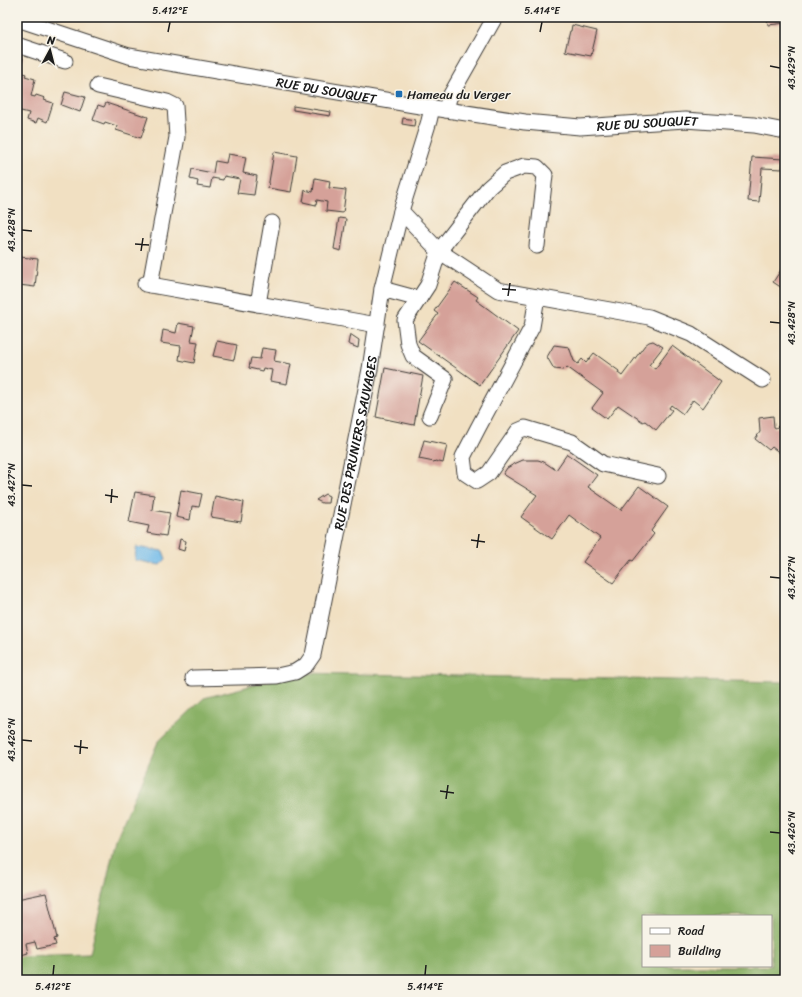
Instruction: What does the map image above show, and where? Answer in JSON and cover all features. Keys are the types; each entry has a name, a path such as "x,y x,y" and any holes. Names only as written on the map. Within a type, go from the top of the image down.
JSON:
{"street":[{"name":"RUE DES PRUNIERS SAUVAGES","path":"193,678 277,676 289,674 306,665 313,655 370,369 382,289 401,211 429,121 449,98 495,17"},
{"name":"RUE DU SOUQUET","path":"17,19 129,56 439,109 525,122 580,128 685,120 754,125 785,131"},
{"path":"17,45 65,61"},
{"path":"98,86 167,102 175,106 177,137 148,285 377,325"},
{"path":"430,416 445,379 413,356 408,344 405,320 428,285 439,251 488,188 505,173 524,166 537,167 546,175 537,246"},
{"path":"401,211 439,251 498,290 649,317 691,334 763,380"},
{"path":"258,304 272,223"},
{"path":"382,289 419,299"},
{"path":"537,296 532,327 463,457 466,474 476,481 489,473 518,431 525,428 572,442 603,464 658,476"}],"green space":[{"path":"299,673 785,682 785,980 17,980 17,956 90,954 116,839 158,742 204,698"}],"water":[{"path":"136,547 163,551 166,559 160,565 135,560"}],"building":[{"path":"785,17 785,23 768,25 767,18"},
{"path":"572,25 597,31 591,56 565,51"},
{"path":"17,56 23,58 19,71 26,74 25,76 35,79 31,96 35,97 36,95 53,103 47,122 38,118 36,123 27,120 29,113 17,110"},
{"path":"65,92 85,97 80,112 61,105"},
{"path":"106,103 148,117 141,138 116,130 117,126 105,122 104,124 93,120 98,105 104,107"},
{"path":"293,106 331,112 330,116 293,110"},
{"path":"403,118 415,120 414,126 402,124"},
{"path":"274,152 297,156 291,192 268,188"},
{"path":"228,154 246,157 243,173 257,176 254,195 237,193 240,179 224,176 223,180 212,178 210,188 197,186 198,181 190,179 192,169 213,173 215,161 226,163"},
{"path":"752,157 783,159 782,169 762,168 759,202 748,201"},
{"path":"315,178 330,181 329,188 346,190 343,213 326,211 327,202 317,200 316,205 303,202 305,190 313,192"},
{"path":"339,218 346,219 341,251 334,249"},
{"path":"21,257 38,259 35,287 19,285 20,283 17,282 17,261 21,262"},
{"path":"785,264 785,290 773,282"},
{"path":"455,282 478,297 476,300 518,331 480,385 418,341 438,314 434,311"},
{"path":"178,323 194,326 191,341 198,342 194,363 179,360 181,346 161,343 163,330 176,333"},
{"path":"350,334 359,340 358,348 348,344"},
{"path":"217,341 237,345 234,360 213,356"},
{"path":"653,341 663,347 649,365 655,369 672,346 721,382 703,408 693,400 683,414 671,405 669,408 672,410 656,430 645,421 643,422 618,405 607,419 592,408 603,393 567,367 564,370 554,369 547,357 554,345 569,347 574,361 578,364 582,359 586,363 594,353 619,371 618,373 622,376 645,345"},
{"path":"262,348 276,350 274,361 291,364 287,384 270,381 272,370 263,368 262,371 249,368 251,358 260,359"},
{"path":"385,368 423,376 414,425 376,417"},
{"path":"773,416 774,427 780,427 781,425 785,428 784,456 772,447 769,450 755,439 760,432 759,418"},
{"path":"424,440 447,445 443,463 419,459"},
{"path":"567,454 597,475 588,487 621,510 639,486 668,507 651,531 654,534 633,561 631,560 613,583 583,562 600,538 569,515 552,539 521,517 537,495 503,474 507,468 523,460 538,460 556,470"},
{"path":"181,490 202,494 199,507 192,506 190,520 176,517"},
{"path":"135,492 154,495 152,510 170,513 166,536 147,533 149,526 129,522"},
{"path":"325,494 329,496 328,503 322,503 316,500"},
{"path":"215,496 244,502 241,522 211,517"},
{"path":"180,539 186,541 184,551 178,549"},
{"path":"46,893 57,938 54,939 56,945 37,949 35,942 26,944 28,953 21,955 21,957 17,957 17,899"}],"place":[{"name":"Hameau du Verger","path":"399,94"}]}
